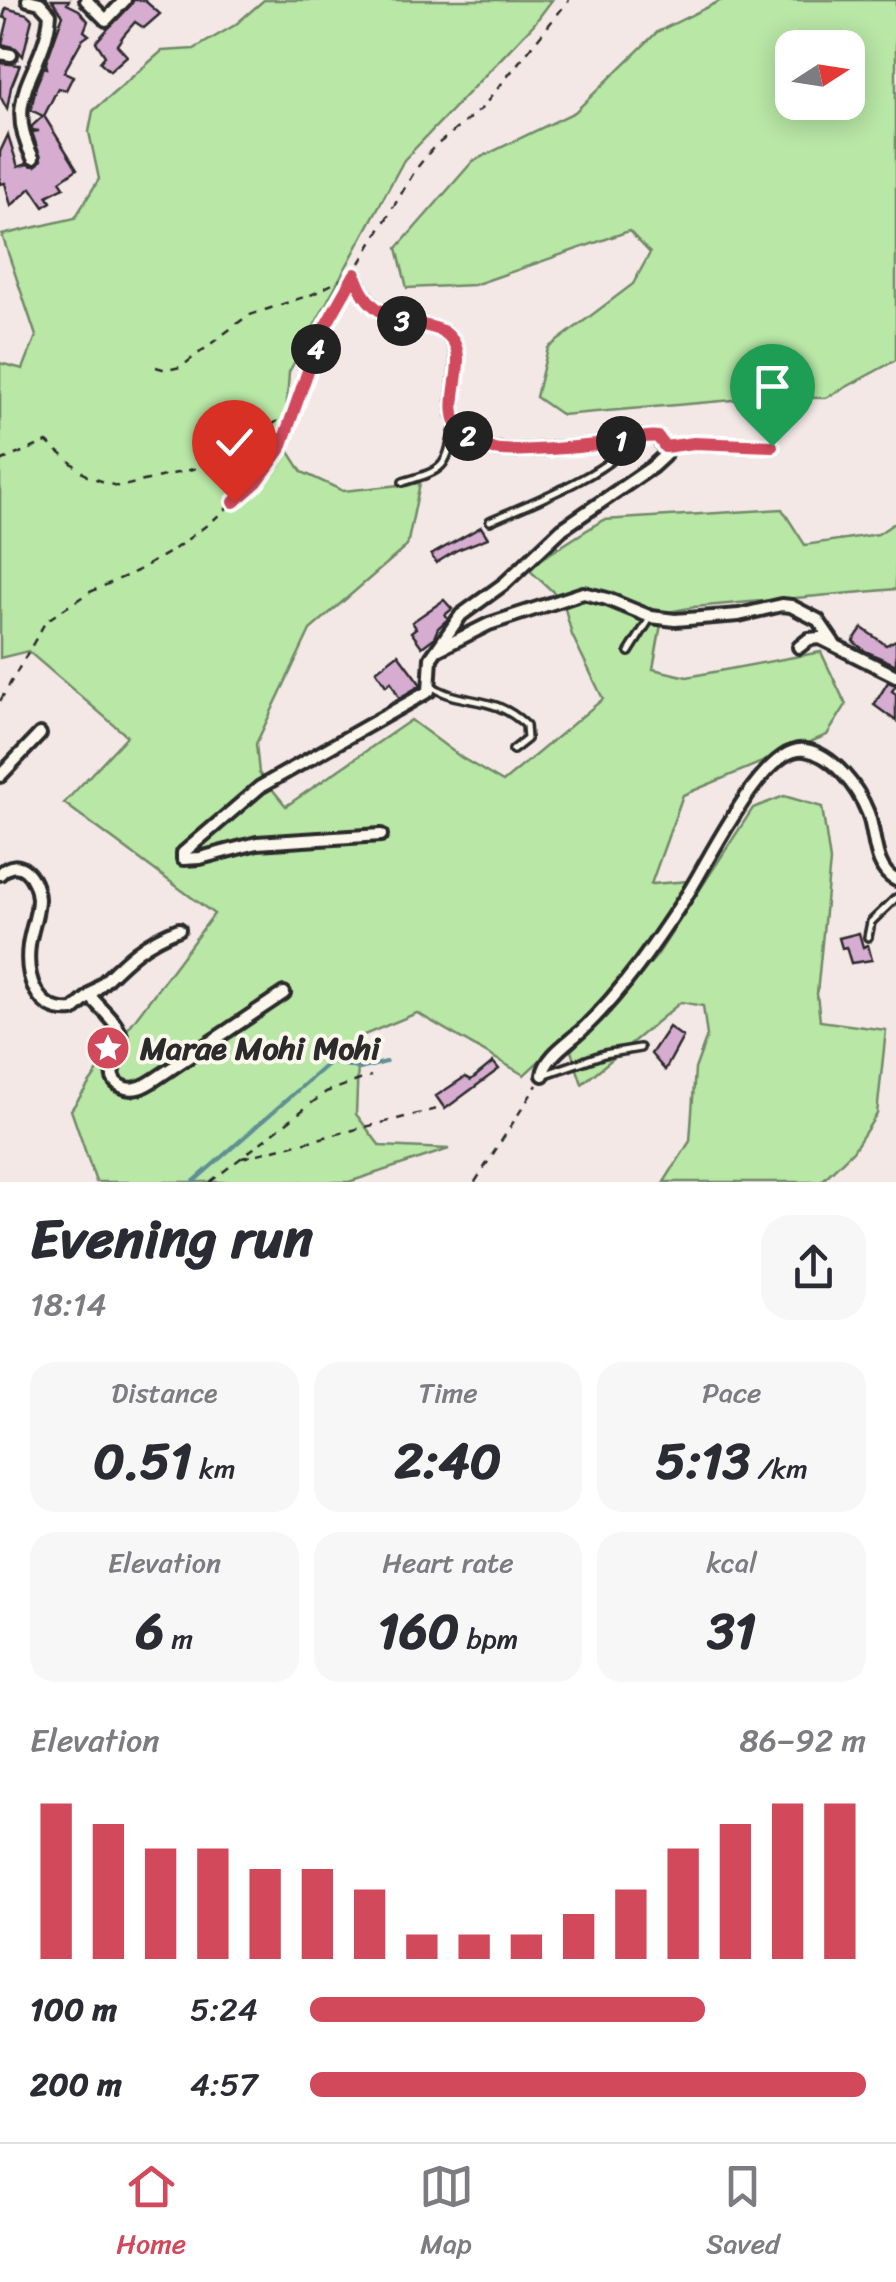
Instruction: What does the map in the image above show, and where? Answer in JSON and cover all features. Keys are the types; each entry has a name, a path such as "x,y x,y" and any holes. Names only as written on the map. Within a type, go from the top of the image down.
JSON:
{"street":[{"path":"28,0 40,3 50,14 22,99 21,135 33,158"},
{"path":"86,0 106,20 125,0"},
{"path":"355,273 366,301 378,312 442,330 455,342 456,420 459,428 485,448 628,440 645,435 658,437 665,447 664,456 652,467 562,529 505,583 459,619 432,658 429,692 260,787 183,852 183,859 257,842 381,835"},
{"path":"435,651 489,624 583,593 651,617 675,620 739,615 782,605 810,614 832,642"},
{"path":"799,646 820,638 896,676"},
{"path":"0,776 40,734"},
{"path":"544,1075 549,1061 587,1026 644,960 758,777 788,752 804,749 821,756 844,775 868,812 886,873 896,880"},
{"path":"0,874 10,867 24,868 37,890 38,904 28,948 36,994 58,1011 73,1010 135,950 180,929"},
{"path":"90,996 120,1035 122,1046 111,1069 112,1076 117,1083 131,1088 154,1080 284,993"}],"lane":[{"path":"403,482 438,471 448,457 456,420"},
{"path":"490,520 595,470 625,451 628,440"},
{"path":"446,614 459,619"},
{"path":"629,652 651,617"},
{"path":"430,685 450,695 488,701 521,720 527,739 513,750"},
{"path":"868,937 871,922 896,898"},
{"path":"544,1075 604,1054 640,1048"}],"path":[{"path":"0,702 46,621 88,592 174,550 257,482 280,450 321,334 386,217 432,148 482,108 569,0"},
{"path":"156,367 166,370 181,366 247,316 313,294 355,273"},
{"path":"0,460 47,442 88,476 119,488 218,463 294,409"},
{"path":"665,447 694,443 772,446"},
{"path":"474,1182 544,1075"},
{"path":"210,1182 326,1092 371,1076"},
{"path":"242,1158 438,1110"}],"green space":[{"path":"264,0 552,0 534,24 404,160 289,372 284,444 302,472 343,491 420,483 407,546 310,630 256,744 259,773 286,806 411,720 462,758 503,782 603,699 572,635 563,601 527,568 603,520 782,509 805,545 878,534 896,522 896,589 663,613 653,669 687,677 821,652 846,705 827,735 683,795 651,884 689,881 607,998 524,1075 417,1013 359,1037 356,1114 380,1146 449,1149 349,1182 96,1182 71,1110 214,914 64,803 127,736 28,651 0,658 0,363 23,369 36,336 2,235 75,218 99,179 89,132 93,111 162,51 194,49 235,25"},
{"path":"722,0 896,0 896,360 826,398 768,397 562,415 536,397 548,348 633,284 650,253 629,231 474,285 407,288 397,248 473,161 575,112 657,32"},
{"path":"784,796 822,807 830,861 817,994 820,1021 886,1030 877,1114 853,1151 821,1182 664,1182 690,1141 695,1069 707,1036 703,1006 681,1002 582,1084 571,1051 656,957 753,808"}],"building":[{"path":"52,0 69,0 67,4 88,21 84,31 89,35 82,40 64,72 73,76 66,90 58,88 44,116 77,169 60,181 64,187 47,196 51,202 44,207 31,188 11,206 5,183 0,184 0,152 8,135 18,167 35,166 41,160 32,132 39,131 32,130 32,126 43,116 31,110 63,15"},
{"path":"134,0 144,0 160,14 144,28 135,22 117,45 127,56 110,71 100,62 105,56 96,42"},
{"path":"6,8 32,19 23,56 16,48 2,44 8,19 3,17"},
{"path":"0,63 20,65 7,109 0,96"},
{"path":"481,527 488,538 436,563 431,555"},
{"path":"444,600 452,609 445,615 448,619 422,647 411,632 416,628 412,622"},
{"path":"862,628 886,645 896,640 896,665 853,641"},
{"path":"398,654 421,685 399,698 391,682 386,686 376,671"},
{"path":"888,682 896,685 892,691 896,694 896,721 874,705"},
{"path":"859,933 872,960 851,963 839,938"},
{"path":"669,1027 683,1037 665,1070 651,1054"},
{"path":"493,1062 499,1069 445,1109 436,1096 465,1077 471,1080"}],"waterway":[{"path":"193,1182 331,1061 360,1069 386,1062"}],"place":[{"name":"Marae Mohi Mohi","path":"108,1048"}],"route":[{"path":"234,502 257,482 280,450 321,334 355,274 366,301 378,312 442,330 455,342 455,418 462,432 485,448 563,448 645,435 658,437 665,447 694,443 772,446"}]}
